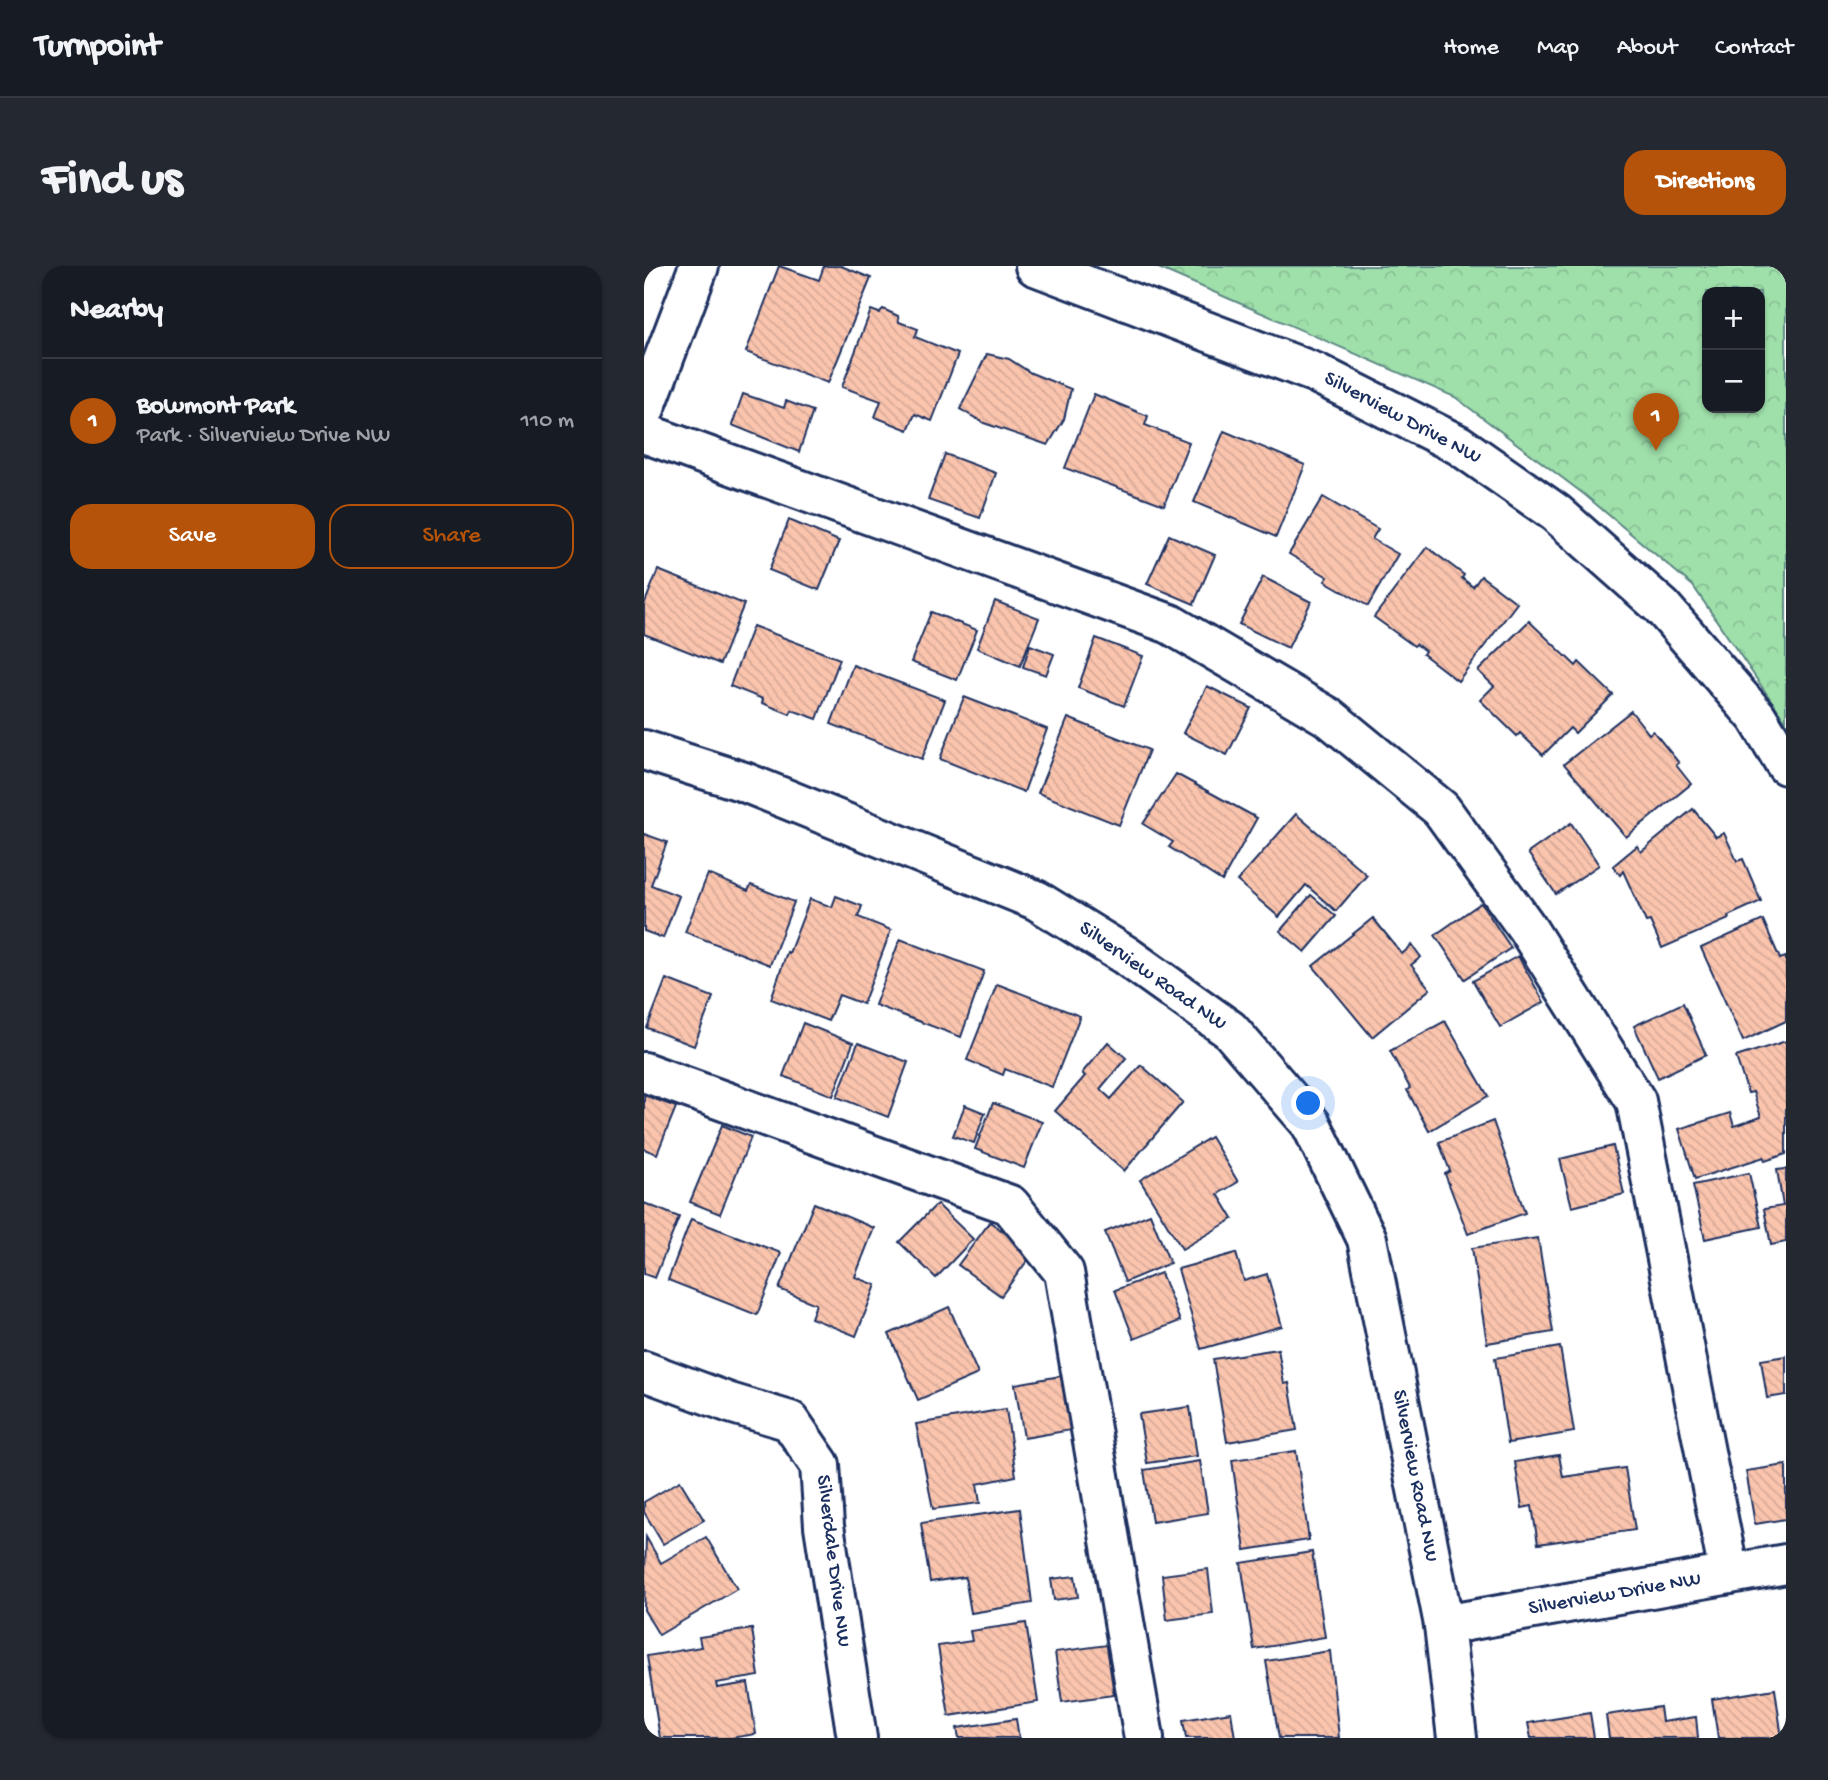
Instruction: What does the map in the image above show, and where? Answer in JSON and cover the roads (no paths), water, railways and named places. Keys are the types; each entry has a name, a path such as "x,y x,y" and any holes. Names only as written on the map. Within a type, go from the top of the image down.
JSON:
{"street":[{"path":"644,411 699,266"},
{"name":"Silverview Drive NW","path":"1035,266 1316,373 1459,445 1556,513 1662,607 1757,717 1786,765"},
{"path":"644,433 1170,624 1330,718 1441,809 1527,928 1636,1101 1729,1574"},
{"name":"Silverview Road NW","path":"644,750 744,782 1037,900 1125,954 1230,1030 1311,1124 1367,1239 1444,1625 1457,1738"},
{"path":"644,1072 1010,1205 1065,1272 1144,1738"},
{"name":"Silverdale Drive NW","path":"644,1371 730,1403 790,1421 820,1465 824,1526 857,1738"},
{"name":"Silverview Drive NW","path":"1444,1625 1786,1564"}],"place":[{"name":"Bowmont Park","path":"1656,451"}]}
